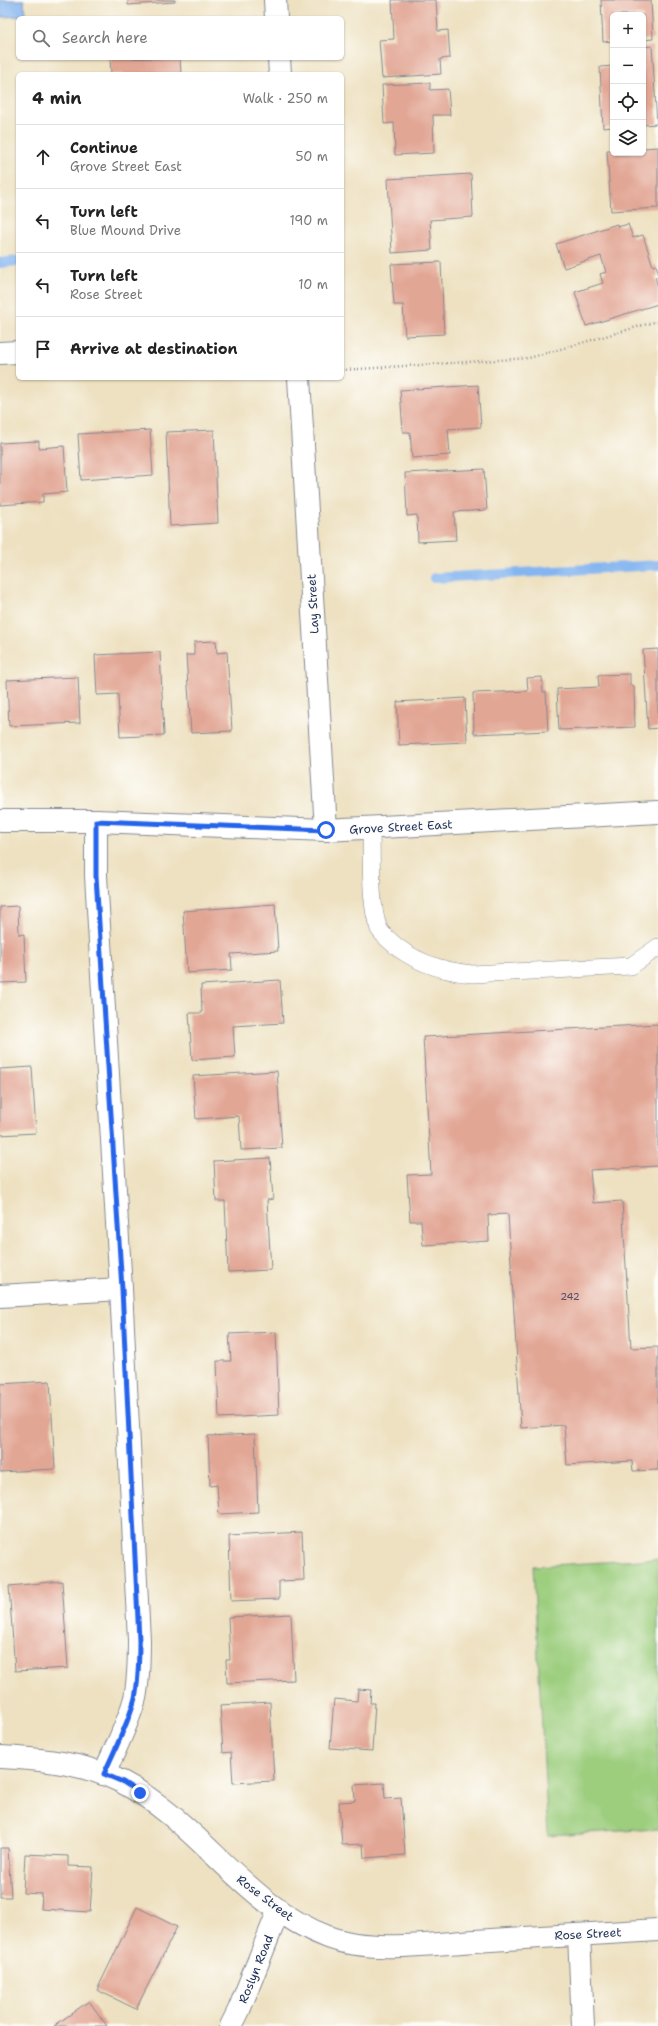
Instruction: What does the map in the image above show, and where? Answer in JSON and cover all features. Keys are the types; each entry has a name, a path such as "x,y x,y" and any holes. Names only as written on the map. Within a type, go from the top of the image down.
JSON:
{"street":[{"path":"275,0 276,16"},
{"path":"279,60 280,72"},
{"path":"0,353 16,352"},
{"name":"Lay Street","path":"299,380 326,830"},
{"name":"Grove Street East","path":"0,821 96,821 326,830 371,829 658,812"},
{"path":"96,821 96,876 122,1289 139,1640 139,1671 135,1698 104,1774"},
{"path":"0,1296 122,1289"},
{"name":"Rose Street","path":"0,1758 59,1762 82,1766 123,1782 162,1809 189,1832 237,1878 278,1912 303,1926 330,1938 353,1943 377,1945 421,1944 658,1930"},
{"name":"Roslyn Road","path":"231,2026 240,2010 278,1912"},
{"path":"579,1935 583,2026"}],"lane":[{"path":"371,829 374,903 379,931 400,951 425,963 449,972 472,974 631,966 658,947"}],"path":[{"path":"344,370 529,358 658,321"}],"green space":[{"path":"658,1559 658,1829 548,1835 533,1566"}],"water":[{"path":"0,0 24,0 25,16 0,17"}],"building":[{"path":"128,0 175,0 175,2 128,5"},
{"path":"392,0 436,0 438,31 448,30 450,58 440,59 441,74 382,78 379,40 394,39"},
{"path":"601,0 651,0 653,39 646,40 646,12 610,12 610,41 603,42"},
{"path":"652,46 657,124 646,125 646,48 646,47"},
{"path":"110,60 180,60 181,72 111,72"},
{"path":"610,66 610,127 603,128 600,67"},
{"path":"430,83 430,90 448,89 450,115 433,115 434,153 395,155 394,123 384,124 382,85"},
{"path":"658,147 658,208 611,211 607,150 610,150 610,156 646,156 646,148"},
{"path":"471,174 473,217 430,220 432,250 392,253 388,179"},
{"path":"617,224 618,227 628,224 633,238 643,235 653,266 656,265 658,271 658,277 655,277 658,286 658,304 586,326 575,292 603,283 600,274 606,272 601,256 564,268 556,244"},
{"path":"441,262 444,334 405,336 403,305 394,305 391,264"},
{"path":"478,385 481,427 448,429 450,455 412,458 410,432 403,432 400,390"},
{"path":"150,430 153,475 81,480 78,434"},
{"path":"214,430 218,523 170,526 166,432"},
{"path":"39,441 39,448 64,446 67,492 43,494 43,502 0,505 0,443"},
{"path":"484,469 487,510 454,512 456,540 418,542 417,515 407,516 405,473"},
{"path":"216,641 217,653 227,652 232,731 191,733 186,655 194,655 194,642"},
{"path":"658,649 658,728 648,729 643,650"},
{"path":"160,652 164,735 120,737 118,694 97,695 95,655"},
{"path":"630,674 630,685 634,686 635,727 559,730 557,689 599,687 598,675"},
{"path":"78,677 80,723 9,726 7,680"},
{"path":"542,677 543,692 546,692 548,731 474,734 473,693 528,691 527,678"},
{"path":"465,698 467,742 399,745 397,702"},
{"path":"275,904 278,951 231,954 232,970 187,973 183,911"},
{"path":"18,906 19,935 24,934 26,982 0,983 0,907"},
{"path":"280,980 283,1023 233,1026 235,1057 192,1060 189,1013 202,1013 201,985"},
{"path":"658,1024 658,1166 590,1170 593,1203 622,1201 631,1348 658,1347 658,1470 633,1471 632,1461 567,1465 564,1425 521,1428 508,1214 488,1215 489,1241 423,1245 421,1221 410,1221 407,1175 431,1174 423,1037"},
{"path":"32,1067 36,1133 0,1135 0,1069"},
{"path":"277,1071 282,1148 241,1150 239,1116 196,1119 193,1076"},
{"path":"270,1158 273,1199 267,1200 271,1270 228,1272 225,1201 216,1201 214,1161"},
{"path":"276,1332 279,1415 219,1418 217,1361 231,1361 229,1334"},
{"path":"50,1381 55,1469 0,1472 0,1384"},
{"path":"255,1434 258,1512 219,1514 217,1485 210,1486 208,1436"},
{"path":"302,1532 304,1580 279,1581 279,1599 231,1601 229,1536"},
{"path":"62,1581 68,1668 15,1671 9,1586"},
{"path":"291,1614 294,1680 227,1683 226,1660 230,1660 228,1617"},
{"path":"358,1689 371,1690 370,1703 375,1703 372,1751 330,1748 334,1699 357,1701"},
{"path":"270,1702 274,1781 233,1783 231,1752 223,1753 220,1705"},
{"path":"384,1783 385,1799 401,1798 405,1855 364,1858 363,1844 342,1845 339,1802 355,1801 354,1785"},
{"path":"0,1848 8,1848 11,1897 0,1897"},
{"path":"25,1854 68,1856 68,1866 93,1867 90,1912 41,1909 42,1894 23,1893"},
{"path":"137,1907 177,1927 136,2009 97,1990"},
{"path":"89,2001 107,2026 54,2026"}],"waterway":[{"path":"0,263 16,261"},
{"path":"434,578 658,565"}],"route":[{"path":"140,1793 123,1782 104,1774 135,1698 139,1671 139,1640 122,1289 96,876 96,821 326,830"}]}
